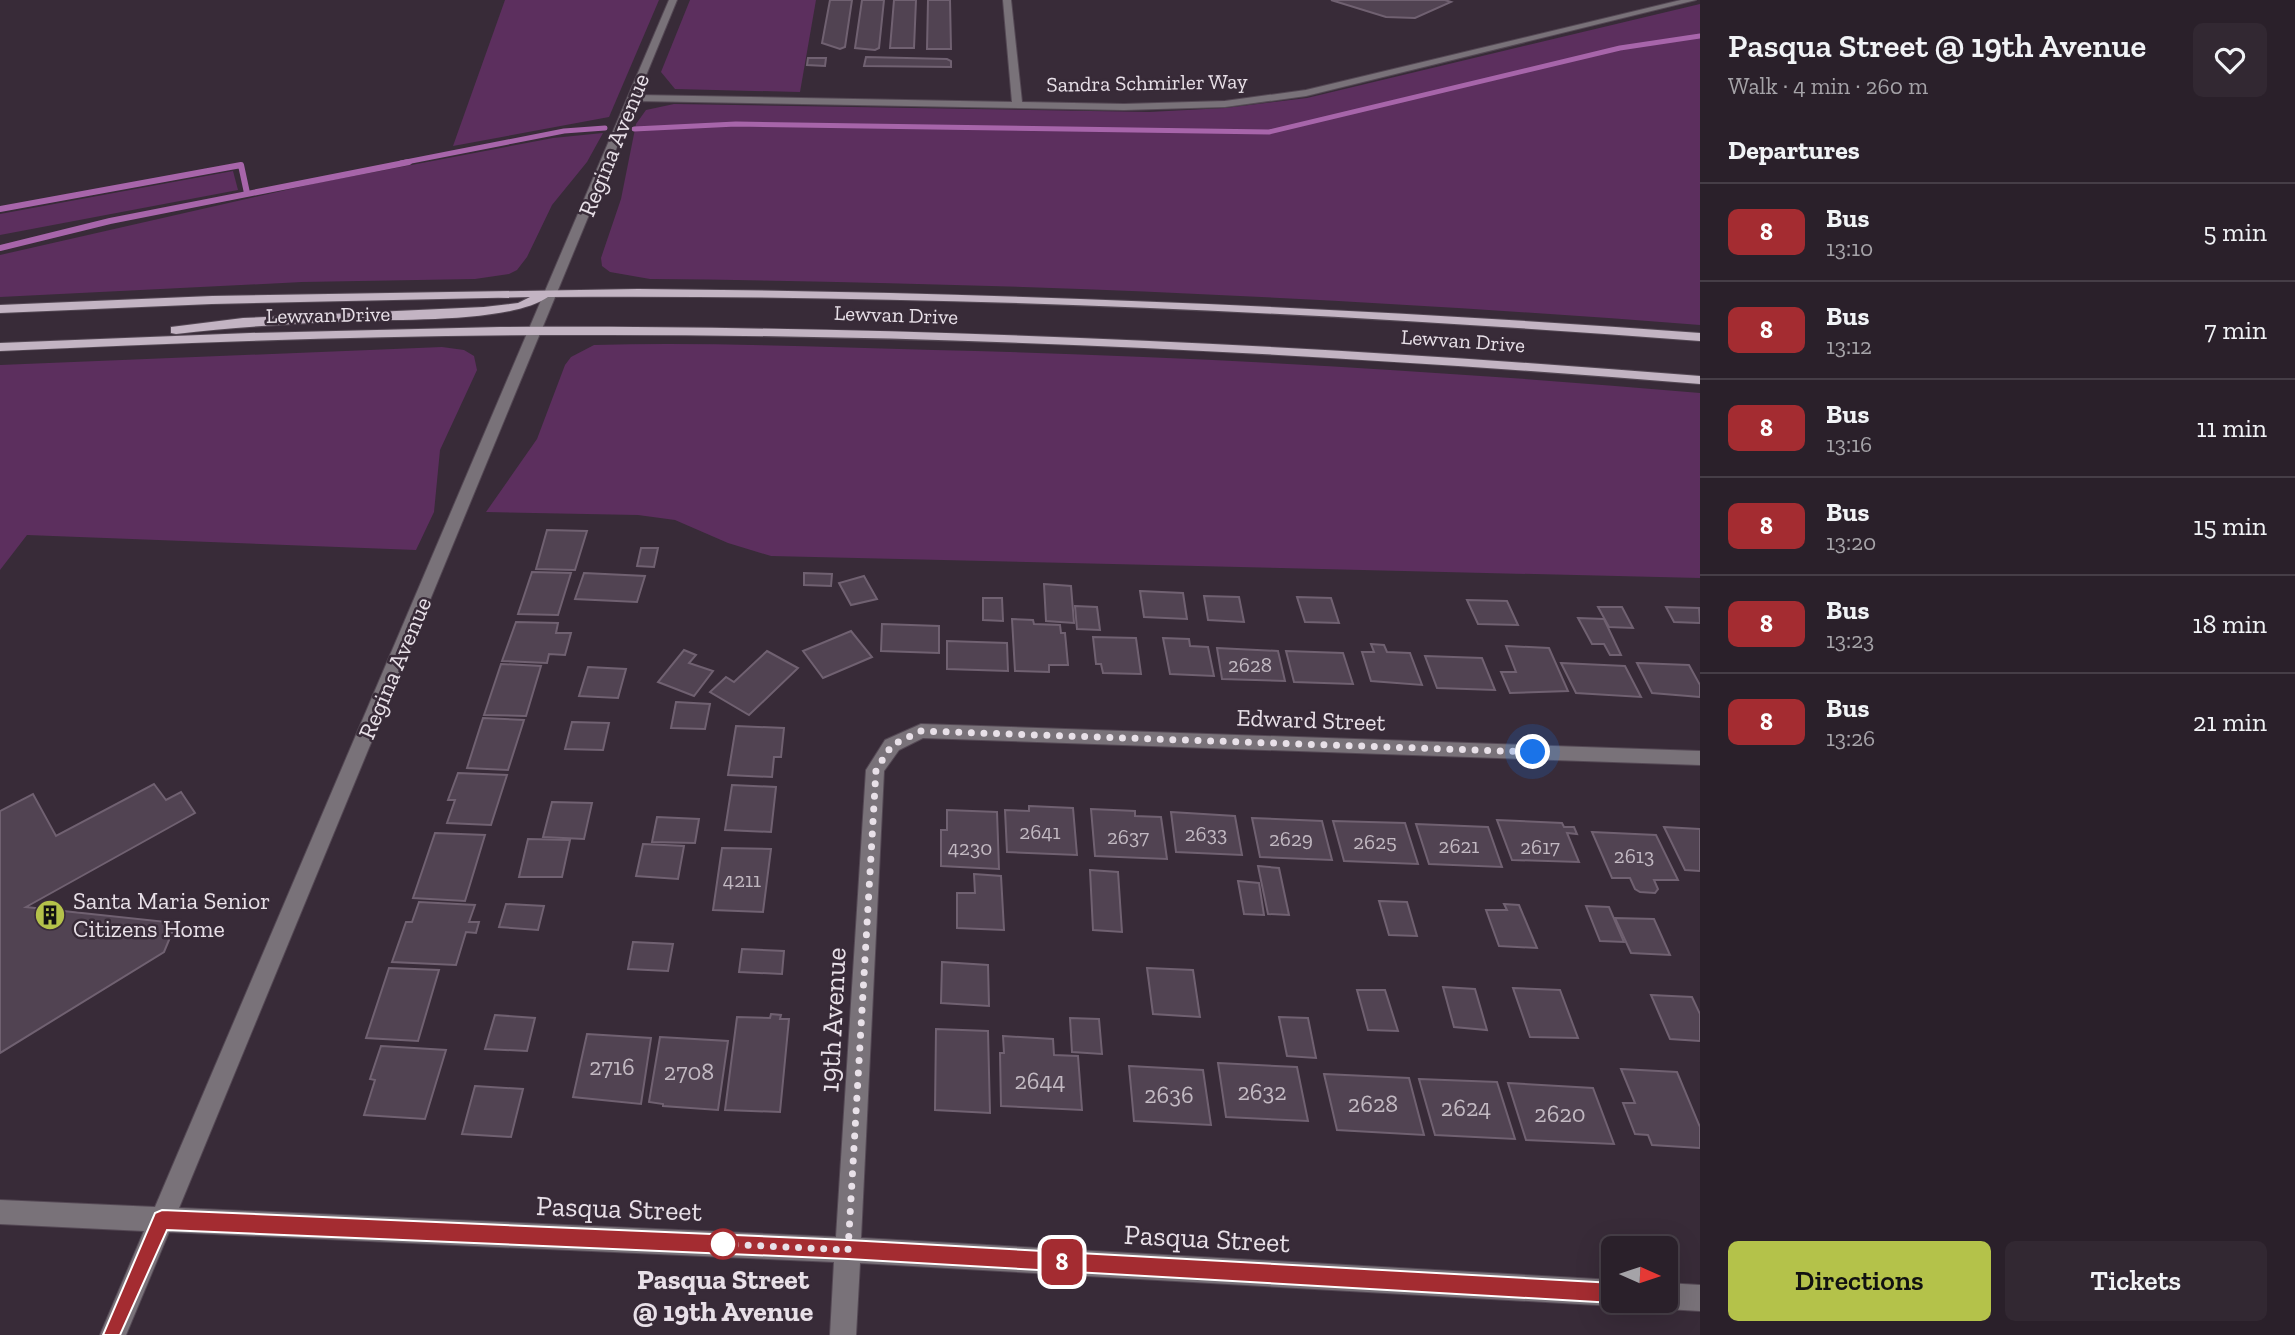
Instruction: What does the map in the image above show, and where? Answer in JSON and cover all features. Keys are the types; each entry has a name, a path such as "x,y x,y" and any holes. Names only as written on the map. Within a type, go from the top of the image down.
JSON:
{"main road":[{"name":"Lewvan Drive","path":"89,343 243,322 484,311 521,306 553,292"},
{"name":"Lewvan Drive","path":"0,309 133,302 553,292 1028,299 1297,310 1700,337"},
{"name":"Lewvan Drive","path":"0,347 536,332 792,333 1089,341 1428,359 1700,380"}],"street":[{"name":"Regina Avenue","path":"113,1335 553,292 673,0"},
{"path":"1007,0 1017,105"},
{"name":"Sandra Schmirler Way","path":"634,98 1017,105 1225,104 1339,86 1692,0"},
{"name":"Edward Street","path":"921,731 1700,758"},
{"name":"19th Avenue","path":"844,1335 876,770 892,745 921,731"},
{"name":"Pasqua Street","path":"0,1212 848,1250 1601,1292"},
{"path":"1678,1296 1700,1297"}],"shaded area":[{"path":"505,0 659,0 609,117 453,146"},
{"path":"690,0 816,0 800,92 675,89 661,72"},
{"path":"1700,4 1700,325 1175,293 650,279 610,272 602,266 601,258 621,199 636,124 646,110 674,104 1149,112 1225,108 1307,98"},
{"path":"603,133 587,162 552,205 527,257 517,270 509,274 475,279 302,282 0,297 0,255 317,183 553,138"},
{"path":"233,171 238,190 0,235 0,214"},
{"path":"594,345 764,345 1221,360 1413,371 1700,393 1700,578 771,556 728,543 675,520 638,515 486,512 537,439 565,365 571,357"},
{"path":"442,347 464,350 474,356 477,370 440,450 434,512 416,550 27,535 0,570 0,365"}],"building":[{"path":"830,0 852,0 845,47 840,49 822,43"},
{"path":"862,0 884,0 879,48 875,50 855,48"},
{"path":"894,0 916,0 914,48 890,48"},
{"path":"928,0 950,0 951,49 927,49"},
{"path":"1331,0 1451,2 1415,18 1386,17"},
{"path":"866,57 947,59 951,61 951,67 864,66"},
{"path":"808,58 826,58 825,66 807,65"},
{"path":"547,530 587,531 575,570 536,569"},
{"path":"641,548 658,548 654,567 637,566"},
{"path":"532,572 571,573 558,615 518,614"},
{"path":"584,573 645,576 637,602 575,599"},
{"path":"804,573 832,574 831,586 804,585"},
{"path":"864,576 877,599 851,605 839,583"},
{"path":"1044,584 1071,586 1074,623 1046,621"},
{"path":"1140,591 1183,593 1187,619 1144,617"},
{"path":"1204,596 1239,597 1244,622 1208,620"},
{"path":"1297,597 1331,598 1339,623 1305,622"},
{"path":"983,598 1002,598 1003,621 983,620"},
{"path":"1467,600 1507,601 1518,625 1478,624"},
{"path":"1075,606 1097,607 1100,630 1077,629"},
{"path":"1598,607 1622,607 1633,628 1609,627"},
{"path":"1666,607 1699,608 1700,623 1674,622"},
{"path":"1578,618 1604,619 1621,655 1610,655 1604,644 1592,644"},
{"path":"1012,619 1033,620 1034,624 1060,625 1061,633 1065,633 1068,665 1049,665 1049,672 1015,671"},
{"path":"516,622 558,623 556,633 571,633 565,655 549,654 547,663 502,661"},
{"path":"882,624 939,626 939,653 881,651"},
{"path":"851,631 872,657 823,678 803,651"},
{"path":"1093,637 1136,638 1141,674 1103,673 1101,664 1096,664"},
{"path":"1163,638 1189,639 1190,646 1208,647 1214,676 1170,674"},
{"path":"947,641 1007,643 1008,671 947,669"},
{"path":"1371,644 1384,645 1387,652 1410,653 1422,685 1371,681 1362,652 1374,652"},
{"path":"1506,646 1549,648 1568,691 1510,693 1501,672 1516,672"},
{"path":"1217,648 1278,651 1285,681 1222,679"},
{"path":"684,650 696,655 689,663 713,671 694,696 658,682"},
{"path":"767,651 798,668 749,715 710,692 726,677 734,682"},
{"path":"1286,651 1343,653 1353,684 1294,682"},
{"path":"1425,656 1482,658 1495,690 1437,688"},
{"path":"1561,663 1625,666 1641,697 1576,693"},
{"path":"1637,663 1689,665 1700,685 1700,697 1652,693"},
{"path":"501,664 541,666 526,716 484,715"},
{"path":"588,667 626,669 618,698 579,696"},
{"path":"676,702 710,704 705,729 671,728"},
{"path":"483,718 524,720 508,770 467,768"},
{"path":"572,722 609,723 603,750 565,749"},
{"path":"736,726 784,728 781,757 774,757 772,777 728,775"},
{"path":"458,773 507,775 491,825 447,823 455,800 448,800"},
{"name":"Santa Maria Senior Citizens Home","path":"154,784 166,800 181,792 195,813 26,907 176,923 164,952 0,1053 0,811 33,794 56,836"},
{"path":"732,785 776,787 771,832 725,830"},
{"path":"552,802 592,803 584,839 543,837"},
{"path":"1029,806 1073,808 1077,855 1007,852 1005,810 1029,811"},
{"path":"1091,809 1135,811 1135,816 1161,817 1167,859 1095,856"},
{"path":"947,810 997,812 999,869 941,866 941,830 947,830"},
{"path":"1171,812 1235,816 1242,855 1176,852"},
{"path":"657,817 699,819 695,843 652,842"},
{"path":"1252,818 1322,821 1332,860 1260,857"},
{"path":"1497,820 1562,823 1564,827 1574,827 1577,834 1567,833 1579,862 1512,860"},
{"path":"1333,821 1405,823 1418,864 1344,861"},
{"path":"1416,824 1488,827 1502,867 1429,864"},
{"path":"1664,827 1700,829 1700,871 1685,870"},
{"path":"1592,832 1656,835 1678,880 1654,880 1658,889 1655,893 1635,889 1630,878 1612,878"},
{"path":"435,833 485,835 465,901 413,898"},
{"path":"528,839 570,840 562,877 519,877"},
{"path":"643,844 684,846 678,879 636,876"},
{"path":"722,848 771,849 763,912 713,910"},
{"path":"1258,866 1279,868 1289,915 1268,914"},
{"path":"1090,870 1118,872 1122,932 1093,930"},
{"path":"974,874 1001,876 1004,930 957,928 957,893 975,893"},
{"path":"1238,881 1259,883 1264,915 1244,914"},
{"path":"1379,901 1407,902 1417,936 1389,935"},
{"path":"419,902 475,905 469,922 479,922 476,933 466,932 456,965 392,962 406,922 412,922"},
{"path":"506,904 544,906 538,930 499,927"},
{"path":"1504,904 1519,905 1537,948 1499,946 1486,910 1507,910"},
{"path":"1586,906 1609,907 1624,942 1600,941"},
{"path":"1615,918 1654,919 1670,955 1631,953"},
{"path":"633,942 673,944 668,971 628,969"},
{"path":"742,949 784,951 782,974 739,972"},
{"path":"942,962 988,965 989,1006 941,1003"},
{"path":"389,968 439,970 418,1041 366,1038"},
{"path":"1147,968 1193,970 1200,1017 1153,1014"},
{"path":"1443,987 1475,989 1487,1030 1454,1027"},
{"path":"1513,988 1560,990 1578,1038 1530,1037"},
{"path":"1357,990 1385,990 1398,1031 1368,1030"},
{"path":"1651,995 1692,997 1700,1014 1700,1041 1670,1039"},
{"path":"771,1014 781,1015 780,1019 789,1019 780,1112 725,1110 737,1017 770,1018"},
{"path":"495,1015 535,1018 527,1051 485,1049"},
{"path":"1279,1017 1308,1018 1316,1058 1287,1056"},
{"path":"1070,1018 1099,1019 1102,1054 1072,1052"},
{"path":"936,1029 988,1031 990,1113 935,1110"},
{"path":"587,1034 651,1038 641,1104 573,1097"},
{"path":"1003,1036 1053,1039 1054,1055 1078,1056 1082,1110 1001,1106 1000,1053 1004,1053"},
{"path":"660,1037 728,1041 718,1110 663,1106 649,1102"},
{"path":"381,1046 446,1050 425,1119 364,1115 375,1080 370,1079"},
{"path":"1218,1063 1297,1067 1308,1121 1226,1117"},
{"path":"1129,1066 1203,1070 1211,1125 1134,1121"},
{"path":"1621,1069 1677,1072 1700,1127 1700,1148 1652,1145 1648,1135 1635,1134 1623,1103 1635,1103"},
{"path":"1324,1074 1409,1078 1424,1135 1337,1130"},
{"path":"1419,1079 1497,1082 1515,1139 1435,1135"},
{"path":"1508,1083 1593,1088 1614,1144 1526,1140"},
{"path":"475,1086 523,1089 511,1137 462,1134"}],"waterway":[{"path":"634,129 736,124 1269,132 1620,48 1700,36"},
{"path":"401,163 564,131 605,128"},
{"path":"0,248 110,221 409,162"},
{"path":"0,209 241,165 247,193"}],"bus line":[{"name":"8","path":"113,1335 162,1220 848,1250 1601,1292"}],"place":[{"name":"Santa Maria Senior Citizens Home","path":"50,915"},
{"name":"Pasqua Street @ 19th Avenue","path":"723,1244"}],"route":[{"path":"723,1244 848,1250 876,770 892,745 921,731 1533,752"}]}
